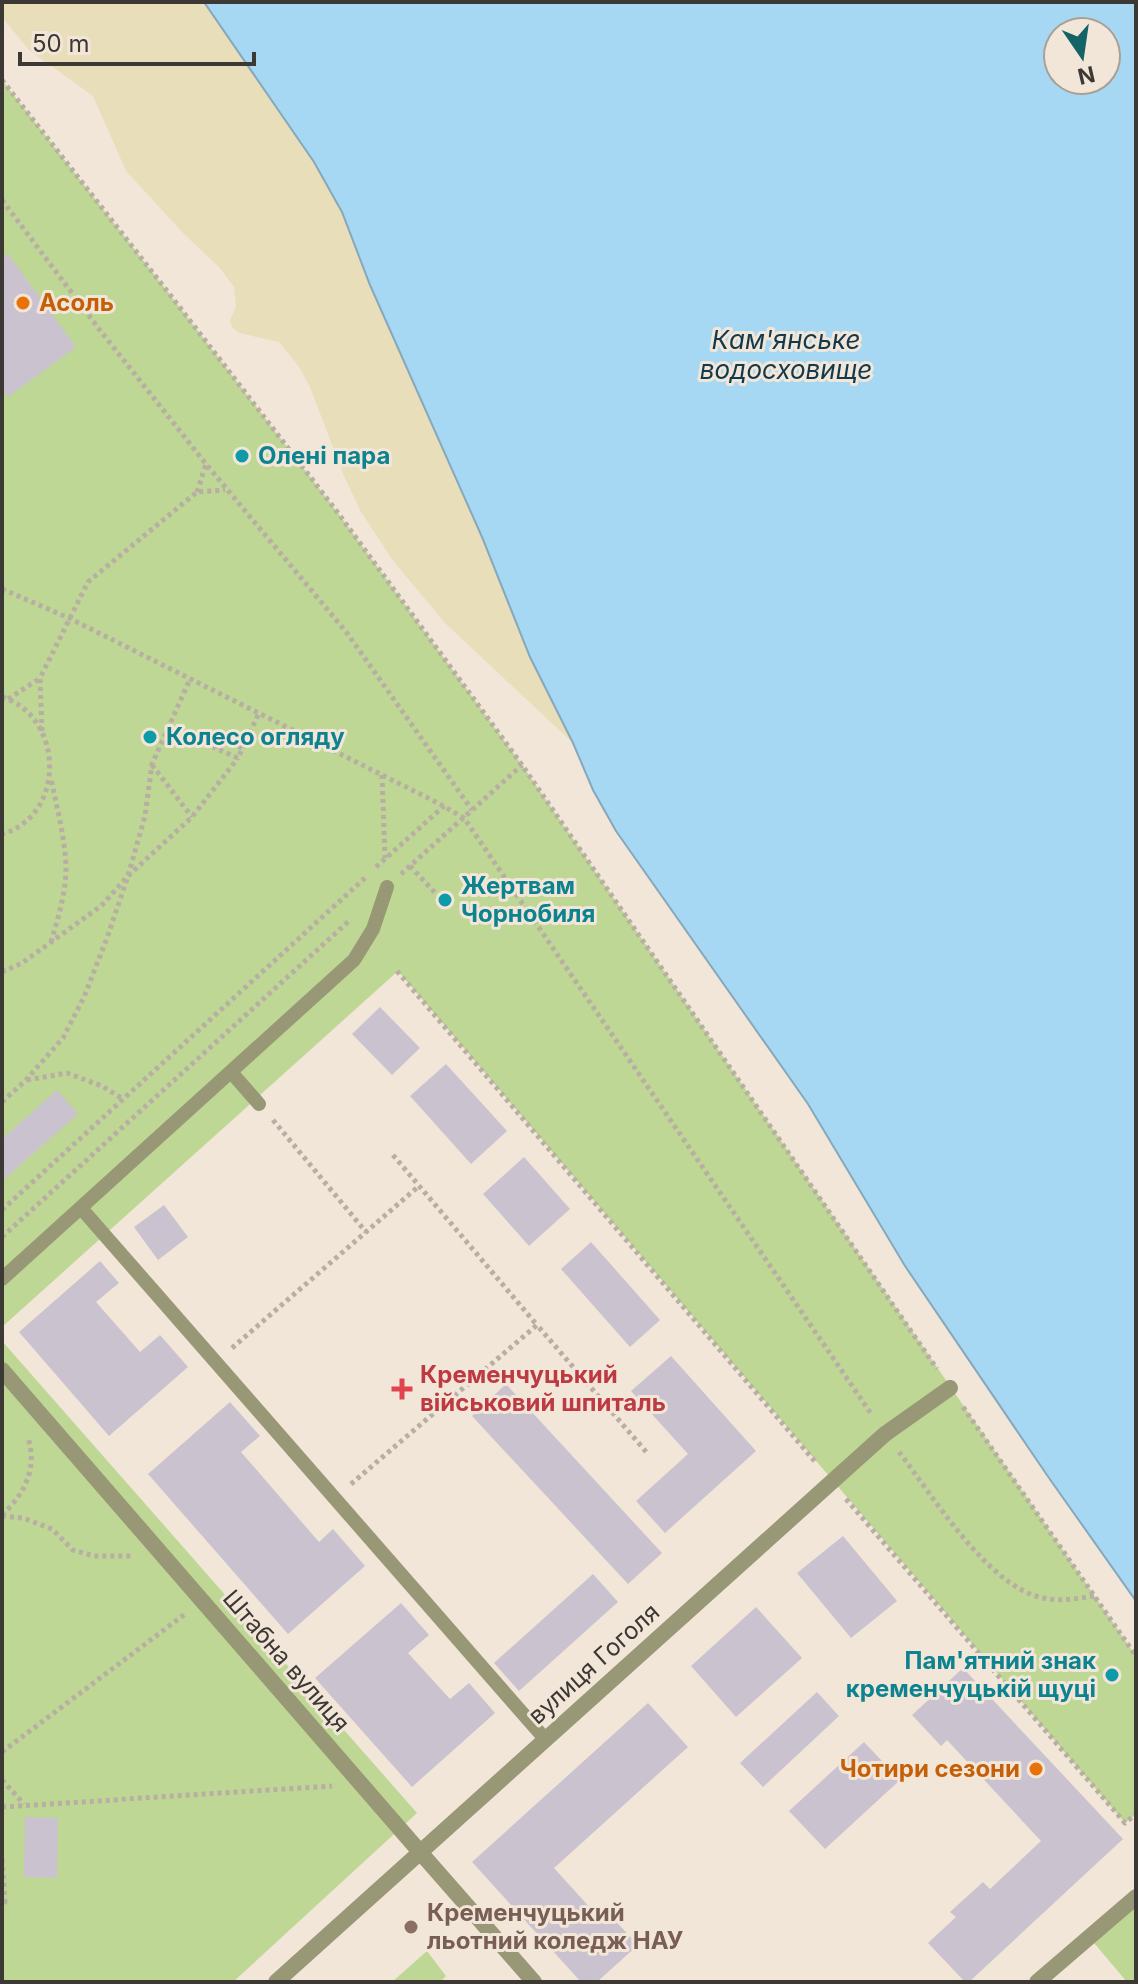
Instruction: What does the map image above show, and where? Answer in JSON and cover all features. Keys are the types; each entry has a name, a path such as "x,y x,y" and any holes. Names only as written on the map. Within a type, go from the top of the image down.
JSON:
{"street":[{"name":"Штабна вулиця","path":"2,1370 534,1982"},
{"name":"вулиця Гоголя","path":"276,1982 885,1434 950,1388"},
{"path":"1037,1982 1136,1897"}],"lane":[{"path":"2,1279 354,960 373,929 387,887"},
{"path":"231,1072 259,1104"},
{"path":"81,1208 546,1740"}],"path":[{"path":"2,80 338,513 522,765 1136,1656"},
{"path":"2,200 226,490 347,633 472,810"},
{"path":"50,943 62,902 66,869 62,826 50,777 50,753 42,731 40,678 88,582 197,492 206,464"},
{"path":"197,492 226,490"},
{"path":"2,589 69,618 464,818 885,1434 956,1528 983,1560 1019,1589 1038,1597 1062,1601 1094,1596"},
{"path":"40,678 5,698 27,712 42,731"},
{"path":"2,1102 63,1038 84,997 128,876 145,816 152,764 190,679"},
{"path":"2,972 22,963 101,906 128,876 192,817 238,758 259,713"},
{"path":"238,758 215,748 220,738 242,748"},
{"path":"152,764 192,817"},
{"path":"387,887 522,765"},
{"path":"382,775 387,887"},
{"path":"2,834 28,819 42,799 50,777"},
{"path":"2,1210 444,806"},
{"path":"410,865 439,897"},
{"path":"2,1237 352,919"},
{"path":"397,971 1125,1823 1136,1814"},
{"path":"26,1080 67,1073 102,1086 123,1099"},
{"path":"259,1104 366,1232"},
{"path":"393,1155 648,1454"},
{"path":"217,1361 419,1186"},
{"path":"335,1497 537,1325"},
{"path":"2,1516 26,1486 31,1467 28,1436"},
{"path":"2,1516 23,1518 52,1529 73,1550 94,1556 163,1556"},
{"path":"2,1752 202,1601"},
{"path":"2,1780 25,1805"},
{"path":"2,1807 361,1784"},
{"path":"2,1859 5,1902 2,1902"}],"green space":[{"path":"2,80 338,513 522,765 1136,1656 1136,1814 1125,1823 398,971 2,1327"},
{"path":"2,1341 417,1813 233,1982 2,1982"},
{"path":"1136,1896 1136,1982 1127,1982 1089,1937"},
{"path":"427,1951 446,1976 440,1982 392,1982"}],"sand":[{"path":"2,2 204,2 314,162 342,212 370,285 482,537 530,657 573,743 445,623 394,562 361,512 300,368 279,342 239,333 232,327 230,320 236,307 234,287 219,267 126,171 93,96 29,50 2,17"}],"water":[{"name":"Кам'янське водосховище","path":"204,2 1136,2 1136,1601 905,1266 808,1104 616,831 593,790 530,657 482,537 370,285 342,212 314,162"}],"building":[{"name":"Асоль","path":"8,254 76,347 8,397 2,390 2,258"},
{"path":"380,1007 420,1048 392,1075 352,1034"},
{"path":"446,1064 507,1131 471,1164 410,1096"},
{"path":"57,1090 78,1114 2,1181 2,1139"},
{"path":"524,1157 570,1209 529,1246 483,1194"},
{"path":"164,1205 188,1237 158,1260 134,1227"},
{"path":"591,1242 660,1320 630,1347 561,1269"},
{"path":"100,1261 119,1283 96,1302 140,1352 160,1335 188,1367 109,1436 19,1332"},
{"path":"671,1356 756,1451 665,1533 636,1501 688,1454 631,1391"},
{"path":"506,1384 662,1553 628,1584 472,1416"},
{"path":"230,1402 260,1436 241,1452 319,1542 333,1529 365,1566 288,1634 148,1474"},
{"path":"843,1536 897,1601 851,1638 797,1573"},
{"path":"593,1574 618,1602 519,1691 494,1663"},
{"path":"401,1603 429,1635 408,1653 450,1699 469,1683 495,1713 412,1787 315,1678"},
{"path":"756,1607 802,1658 736,1717 691,1666"},
{"path":"963,1668 1123,1839 969,1982 965,1982 928,1943 956,1917 950,1912 983,1882 990,1889 1041,1841 947,1740 941,1746 912,1715"},
{"path":"817,1692 839,1716 763,1787 740,1763"},
{"path":"648,1703 688,1747 554,1868 603,1922 610,1915 638,1945 597,1982 581,1982 472,1862"},
{"path":"864,1742 900,1780 825,1849 789,1811"},
{"path":"25,1817 58,1818 57,1878 24,1877"}],"place":[{"name":"Асоль","path":"23,303"},
{"name":"Олені пара","path":"242,456"},
{"name":"Колесо огляду","path":"150,737"},
{"name":"Жертвам Чорнобиля","path":"445,900"},
{"name":"Кременчуцький військовий шпиталь","path":"402,1389"},
{"name":"Пам'ятний знак кременчуцькій щуці","path":"1112,1675"},
{"name":"Чотири сезони","path":"1036,1769"},
{"name":"Кременчуцький льотний коледж НАУ","path":"411,1927"}]}
